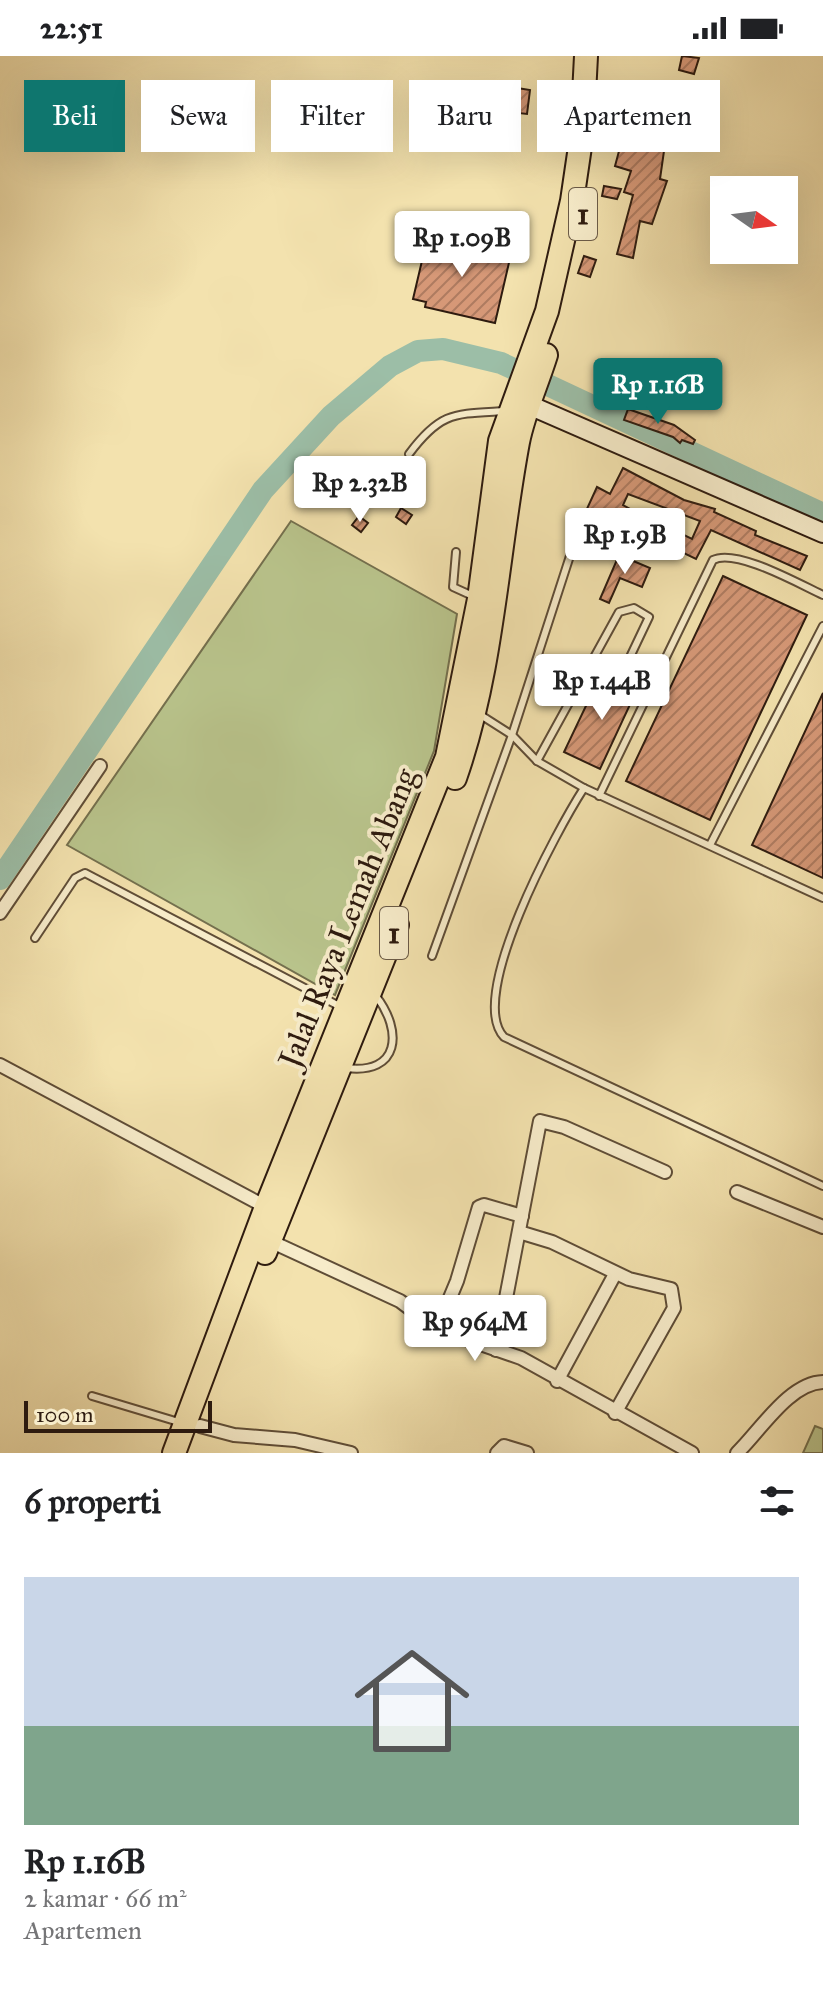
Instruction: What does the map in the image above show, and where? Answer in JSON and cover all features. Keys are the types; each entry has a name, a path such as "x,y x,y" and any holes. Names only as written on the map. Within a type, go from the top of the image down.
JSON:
{"highway":[{"name":"1","path":"535,366 572,201 582,133 586,56"},
{"name":"1","path":"522,400 582,223 598,107 599,56"},
{"name":"Jalal Raya Lemah Abang","path":"190,1453 193,1425 266,1207 447,757 479,599 494,478 522,400"},
{"name":"Jalal Raya Lemah Abang","path":"174,1453 193,1425 270,1241 451,790 475,712 522,400"}],"street":[{"path":"522,400 823,533"},
{"path":"0,913 100,766"},
{"path":"0,1065 266,1207"},
{"path":"496,1350 542,1120 665,1172"},
{"path":"737,1192 823,1227"},
{"path":"437,1329 460,1271 479,1207 522,1216"},
{"path":"519,1232 552,1242 615,1274 671,1289 675,1301 615,1413"},
{"path":"270,1241 400,1301 437,1329 521,1358 557,1381 692,1453"},
{"path":"557,1381 615,1274"},
{"path":"737,1453 798,1390 812,1382 823,1382"},
{"path":"193,1425 234,1435 295,1440 351,1453"},
{"path":"497,1453 504,1446 527,1453"}],"lane":[{"path":"409,454 426,430 455,413 522,400"},
{"path":"432,956 512,735 580,525"},
{"path":"456,552 453,587 479,599"},
{"path":"599,796 713,560 721,556 737,558 823,595"},
{"path":"537,761 619,612 634,608 649,617 621,676"},
{"path":"710,845 823,626"},
{"path":"475,712 512,735 537,761 584,788 823,898"},
{"path":"584,788 560,826 525,898 494,1005 496,1029 504,1037 823,1186"},
{"path":"35,938 75,878 85,873 346,1010"},
{"path":"339,1067 367,1071 376,1068 390,1049 393,1023 371,990"},
{"path":"92,1396 193,1425"}],"green space":[{"path":"291,521 457,614 434,751 335,995 67,845"},
{"path":"815,1426 823,1429 823,1453 803,1453"}],"building":[{"path":"682,56 699,58 694,74 679,70"},
{"path":"521,89 530,90 527,114 521,113"},
{"path":"619,152 664,152 660,179 667,181 652,224 640,221 633,258 617,254 633,195 624,192 631,171 615,166"},
{"path":"604,186 621,189 617,199 602,196"},
{"path":"431,238 511,254 495,323 425,307 426,302 413,299 425,248 428,249"},
{"path":"584,256 596,260 590,277 578,273"},
{"path":"628,409 674,425 695,440 693,444 682,440 680,443 673,437 624,420"},
{"path":"623,468 684,500 715,509 714,512 756,531 755,535 807,556 800,570 711,530 696,559 663,543 660,550 643,542 653,520 692,539 700,521 628,494 623,505 630,509 622,527 586,511 597,487 610,494"},
{"path":"401,508 412,515 406,524 396,517"},
{"path":"359,516 368,523 361,532 352,525"},
{"path":"619,555 650,568 642,587 620,578 609,603 600,599"},
{"path":"723,576 807,615 710,820 626,781"},
{"path":"636,663 647,668 600,769 564,752 593,691 617,702"},
{"path":"823,693 823,878 752,845"}],"waterway":[{"path":"0,879 263,490 331,416 390,366 418,351 443,349 501,363 823,514"}]}
